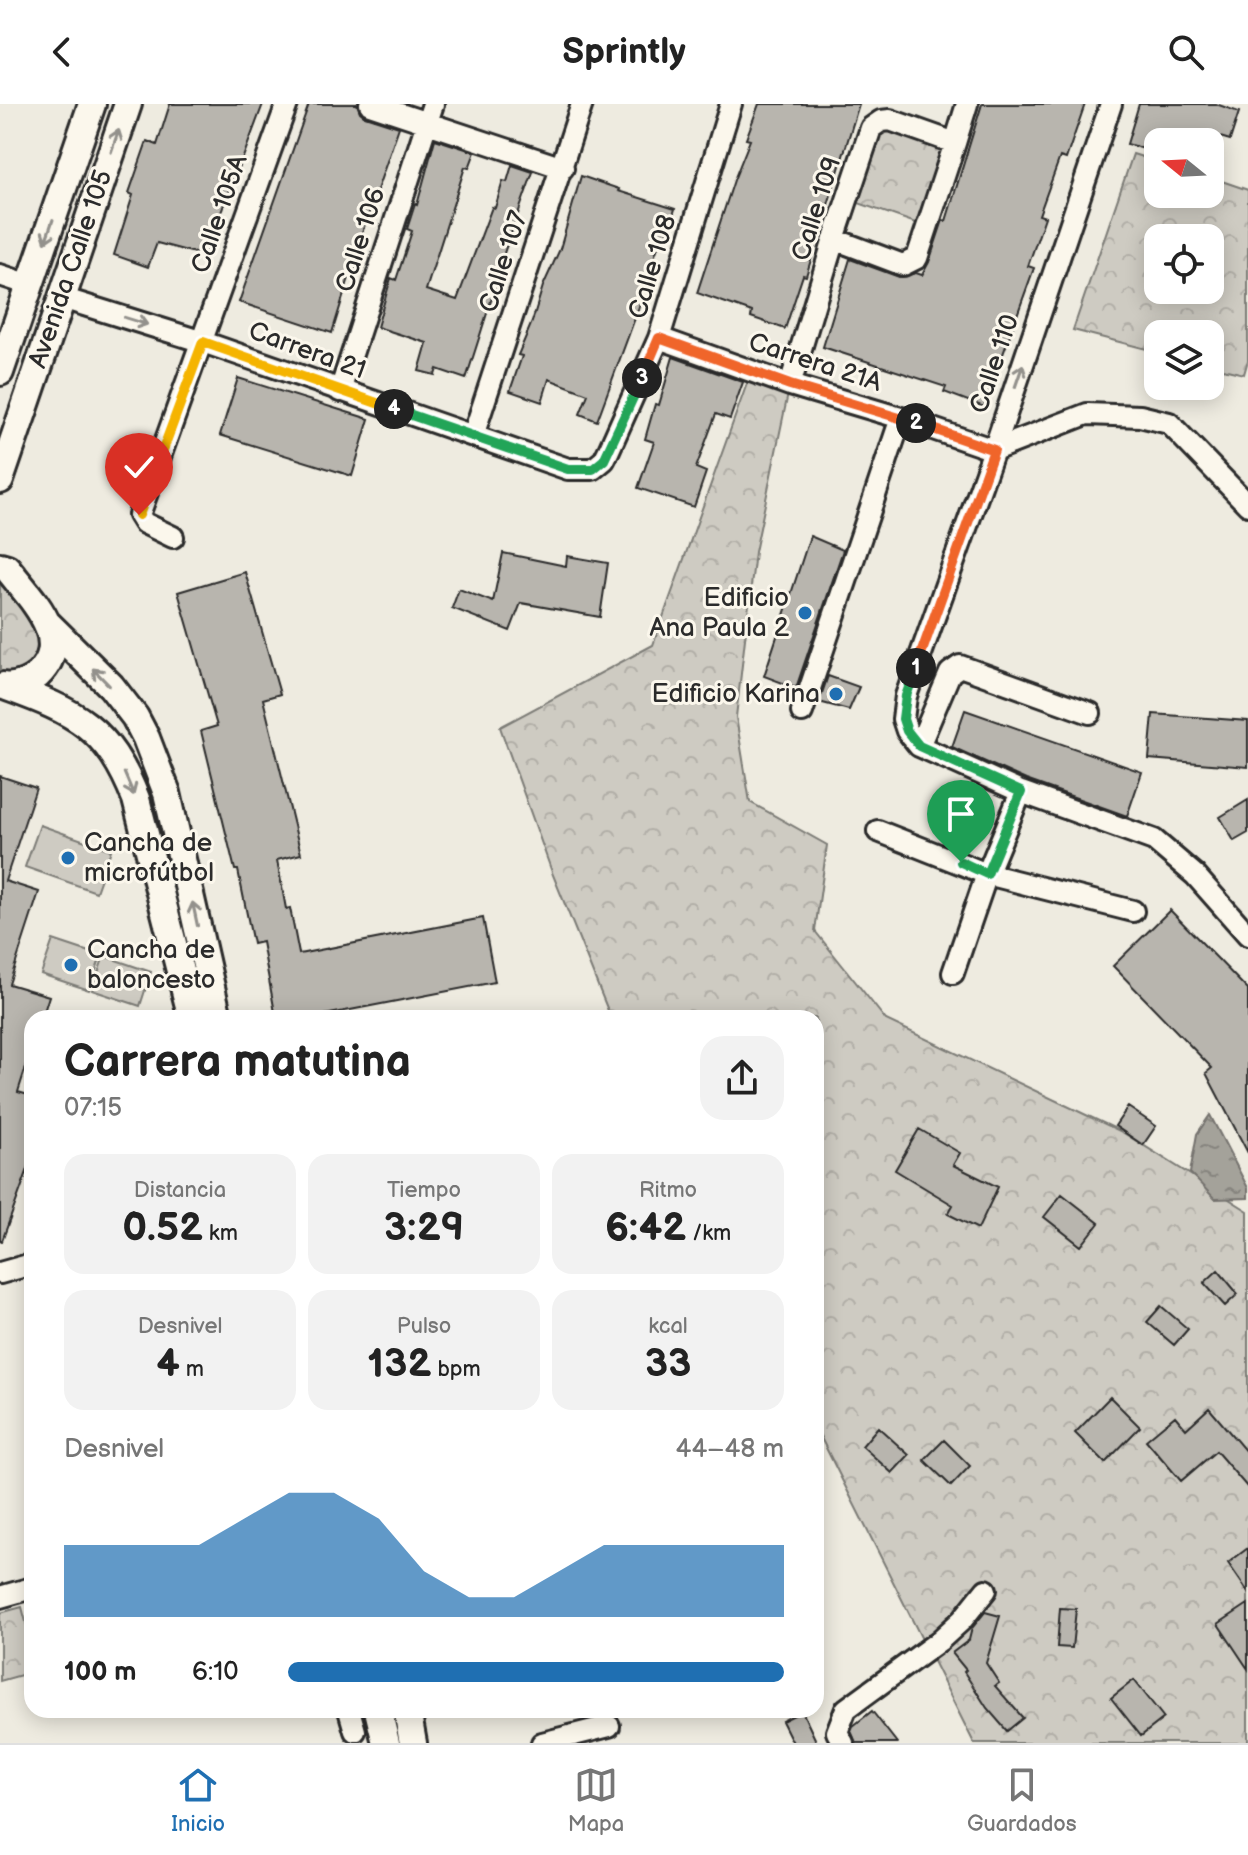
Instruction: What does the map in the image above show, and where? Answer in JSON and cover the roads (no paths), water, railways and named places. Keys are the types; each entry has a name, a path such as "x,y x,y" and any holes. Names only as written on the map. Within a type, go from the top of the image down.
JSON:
{"main road":[{"name":"Avenida Calle 105","path":"0,372 92,104"},
{"name":"Avenida Calle 105","path":"0,480 128,104"},
{"path":"2,562 48,624 111,686 135,717 146,738 167,793 216,1010"},
{"path":"4,686 22,684 35,677 45,666 51,653 52,638 48,624"},
{"path":"4,686 67,710 98,735 123,769 136,799 160,885 190,1010"},
{"path":"380,1718 386,1743"},
{"path":"408,1718 413,1743"}],"street":[{"name":"Calle 105A","path":"173,537 144,523 139,515 287,104"},
{"path":"370,104 429,114 563,168"},
{"name":"Calle 107","path":"473,436 582,104"},
{"name":"Calle 108","path":"613,440 659,338 731,104"},
{"path":"834,239 903,265 917,258 967,104"},
{"name":"Calle 110","path":"913,738 903,719 906,696 994,450 1111,104"},
{"name":"Calle 106","path":"340,391 429,114"},
{"name":"Calle 109","path":"790,385 871,128 881,121 890,120 955,143"},
{"path":"0,275 30,285"},
{"name":"Carrera 21","path":"62,298 203,342 568,469 593,469 604,460 613,440"},
{"name":"Carrera 21A","path":"659,338 790,385 994,450"},
{"path":"994,450 1087,414 1140,416 1169,423 1248,505"},
{"path":"802,712 901,418"},
{"path":"1090,713 960,666 950,673 913,738 1021,792 1154,840 1195,875 1248,935"},
{"path":"953,973 987,874 1021,792"},
{"path":"878,831 987,874 1133,911"},
{"path":"0,1273 24,1266"},
{"path":"0,1597 24,1590"},
{"path":"843,1743 837,1732 846,1709 939,1641 962,1620 986,1590"},
{"path":"351,1718 355,1731"},
{"path":"542,1743 609,1726"}],"water":[{"path":"1210,1115 1248,1188 1248,1198 1215,1199 1190,1173 1197,1134"}],"place":[{"name":"Edificio Ana Paula 2","path":"805,613"},
{"name":"Edificio Karina","path":"836,694"},
{"name":"Cancha de microfútbol","path":"68,858"},
{"name":"Cancha de baloncesto","path":"71,965"}]}
